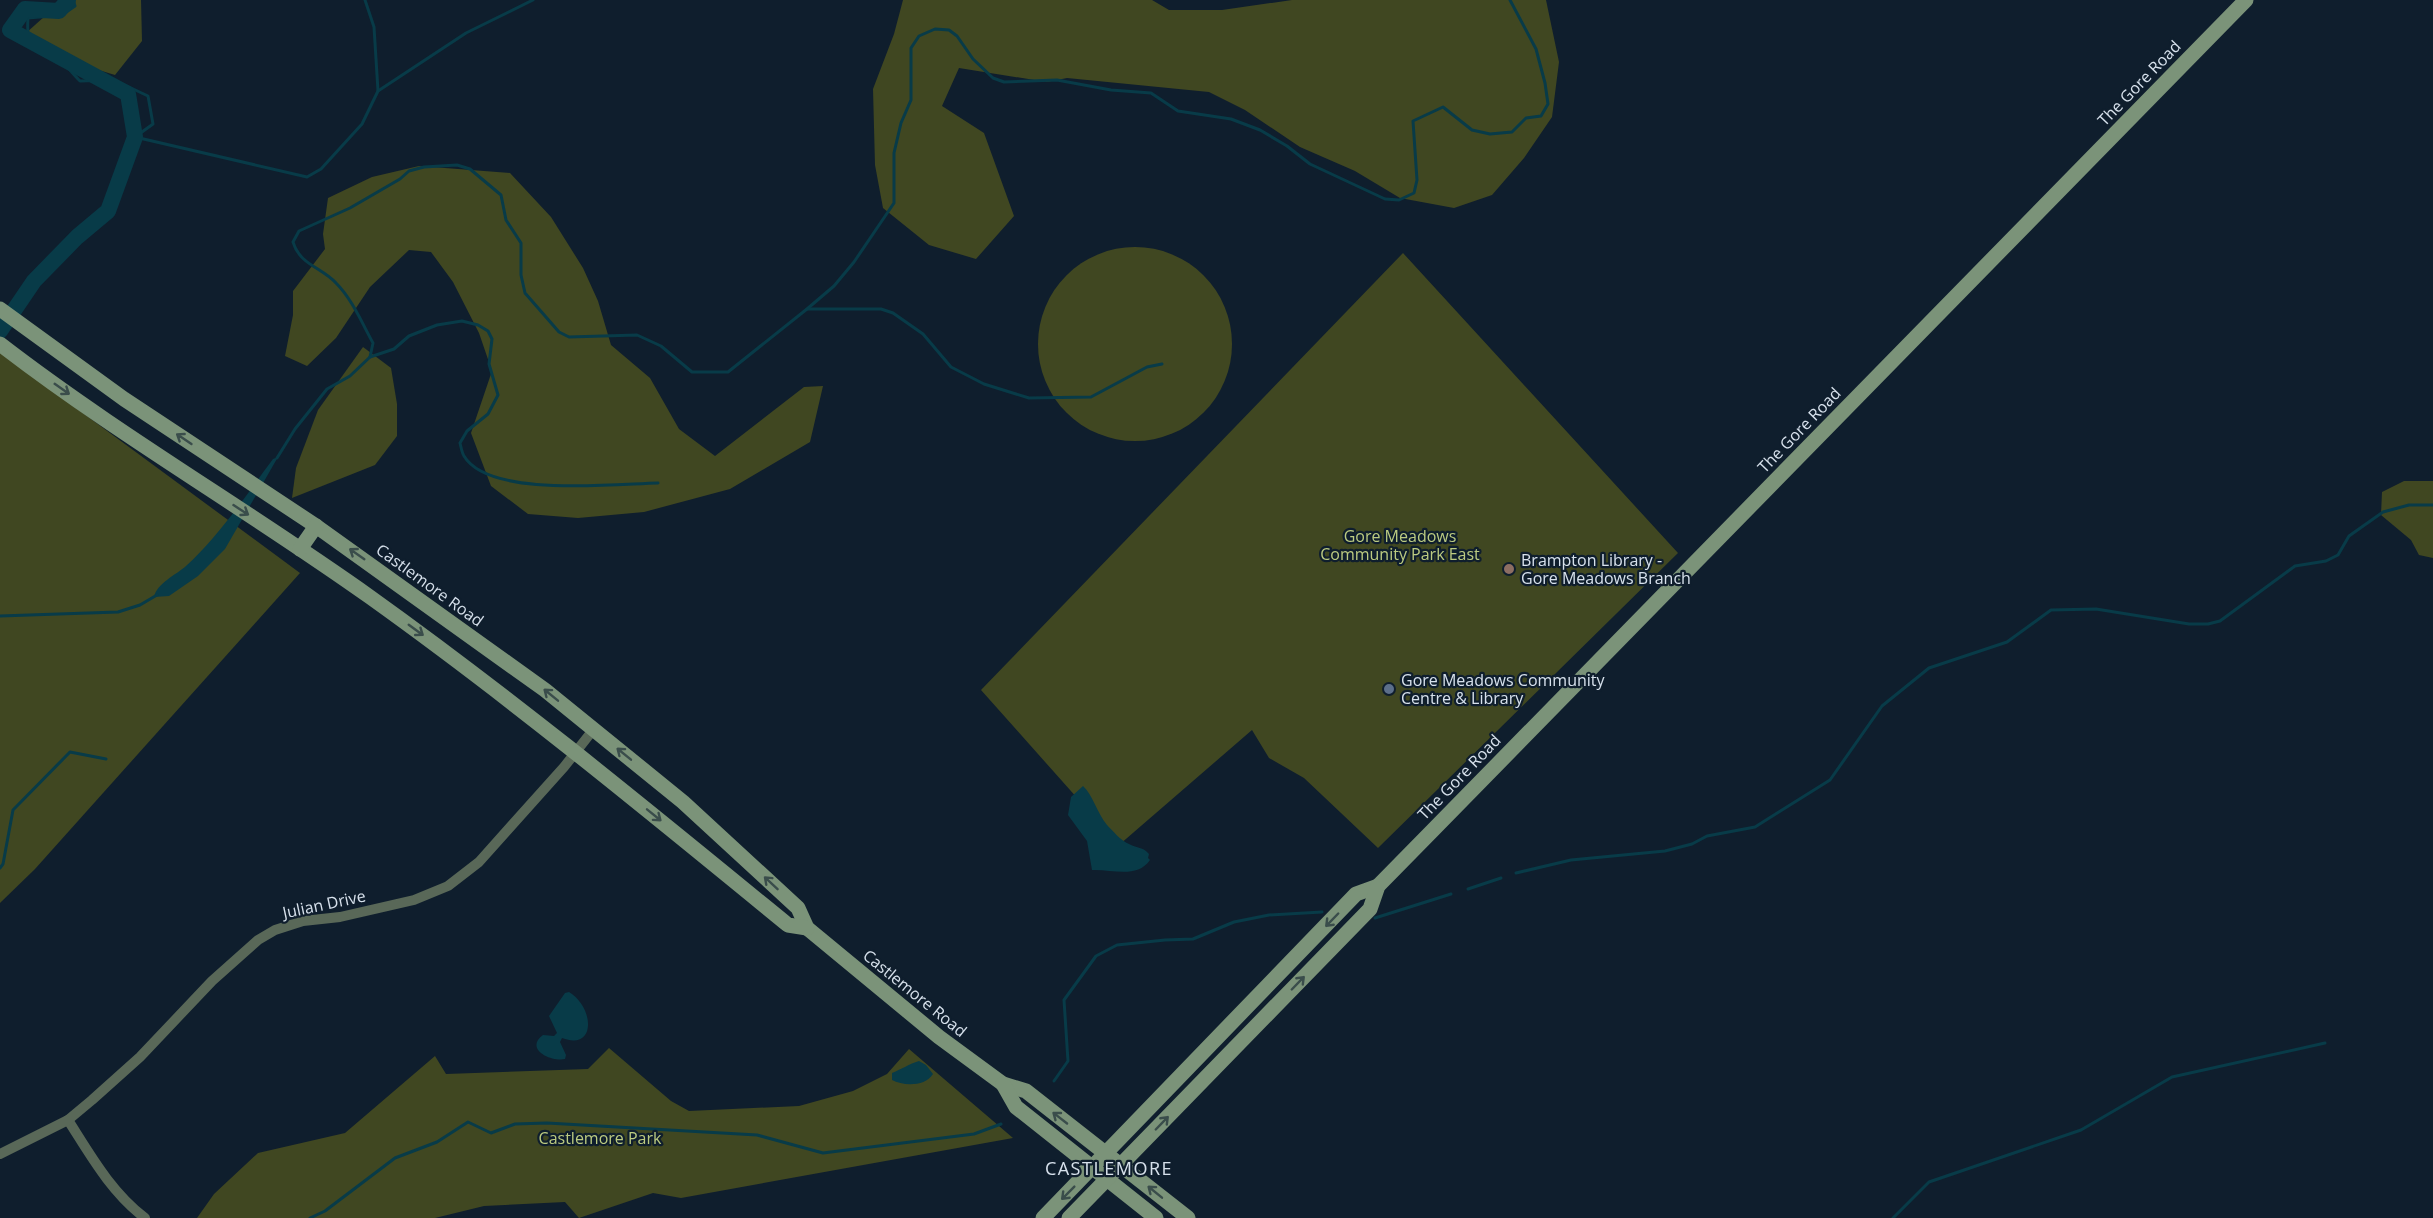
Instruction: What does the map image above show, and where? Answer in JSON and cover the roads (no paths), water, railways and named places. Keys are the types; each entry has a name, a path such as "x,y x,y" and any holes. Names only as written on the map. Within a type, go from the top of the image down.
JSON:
{"main road":[{"name":"The Gore Road","path":"1070,1218 1370,909 1378,886 2246,0"},
{"name":"Castlemore Road","path":"0,309 124,399 316,525 545,690 683,802 798,908 807,928 939,1037 1003,1084 1026,1091 1188,1218"},
{"name":"Castlemore Road","path":"0,344 214,493 368,596 576,752 788,925 807,928"},
{"path":"300,549 316,525"},
{"path":"368,596 384,573"},
{"name":"The Gore Road","path":"1043,1218 1356,894 1378,886"},
{"path":"1309,944 1323,957"},
{"name":"Castlemore Road","path":"1003,1084 1016,1107 1156,1218"}],"street":[{"name":"Julian Drive","path":"0,1154 68,1120 140,1057 217,976 258,940 275,930 303,921 340,917 414,900 448,886 479,862 564,767 593,730"},
{"path":"68,1120 109,1184 128,1205 145,1218"}],"water":[{"path":"278,457 225,549 198,576 169,596 154,597 163,583 186,566 210,541 273,459"},
{"path":"1083,786 1114,833 1126,843 1149,854 1150,860 1145,866 1124,872 1092,870 1087,841 1068,815 1071,797"},
{"path":"569,992 584,1008 588,1026 581,1039 562,1038 560,1042 566,1055 565,1059 553,1058 538,1050 536,1045 543,1035 554,1036 557,1033 549,1016 565,993"},
{"path":"919,1061 926,1065 933,1074 925,1081 914,1084 892,1080 892,1073"}],"waterway":[{"path":"0,331 34,281 77,237 108,211 135,137 128,94 10,30 25,9 59,11 68,0"},
{"path":"73,0 75,6 62,15 28,18 29,41 37,52 67,67 80,81 114,80 148,96 153,124 135,137"},
{"path":"135,137 307,177 321,169 362,124 378,91 374,27 365,0"},
{"path":"378,91 466,33 533,0"},
{"path":"370,357 373,343 347,296 330,278 306,261 296,250 293,242 299,231 350,208 400,179 409,171 424,167 457,165 470,169 501,195 506,220 521,243 521,275 525,293 559,332 569,337 637,335 661,346 692,372 728,372 834,286 854,262 894,203 894,153 901,123 911,100 911,48 919,36 935,29 949,30 957,36 973,59 993,78 1004,82 1057,80 1111,90 1151,93 1178,111 1231,119 1260,130 1287,146 1310,164 1385,199 1399,200 1414,193 1417,180 1413,121 1443,107 1472,130 1490,134 1512,132 1526,118 1541,116 1548,104 1536,49 1510,0"},
{"path":"807,309 881,309 893,313 923,334 951,367 984,384 1029,398 1091,397 1147,367 1162,364"},
{"path":"277,458 295,429 327,389 350,376 370,357 394,349 409,336 437,325 462,321 478,325 488,331 492,339 489,364 498,395 488,414 467,431 460,443 464,456 478,469 499,478 554,486 658,483"},
{"path":"1516,873 1571,860 1665,851 1692,844 1707,836 1755,827 1830,780 1882,706 1929,668 2007,642 2051,610 2096,609 2189,624 2208,624 2220,621 2295,566 2326,561 2338,555 2349,536 2383,512 2409,505 2433,505"},
{"path":"0,616 118,612 140,605 157,595"},
{"path":"0,868 3,864 13,810 70,752 106,759"},
{"path":"1468,889 1501,878"},
{"path":"1375,918 1451,894"},
{"path":"1054,1081 1068,1061 1064,1000 1096,956 1117,945 1193,939 1234,922 1269,915 1322,912"},
{"path":"1893,1218 1929,1182 2081,1130 2172,1077 2325,1043"},
{"path":"310,1218 325,1211 395,1158 437,1142 468,1122 491,1133 515,1124 547,1123 757,1135 823,1153 974,1134 1001,1124"}],"place":[{"name":"Brampton Library - Gore Meadows Branch","path":"1509,569"},
{"name":"Gore Meadows Community Centre & Library","path":"1389,689"}],"district":[{"name":"CASTLEMORE","path":"1109,1169"}],"park label":[{"name":"Gore Meadows Community Park East","path":"1400,545"},
{"name":"Castlemore Park","path":"600,1138"}]}
